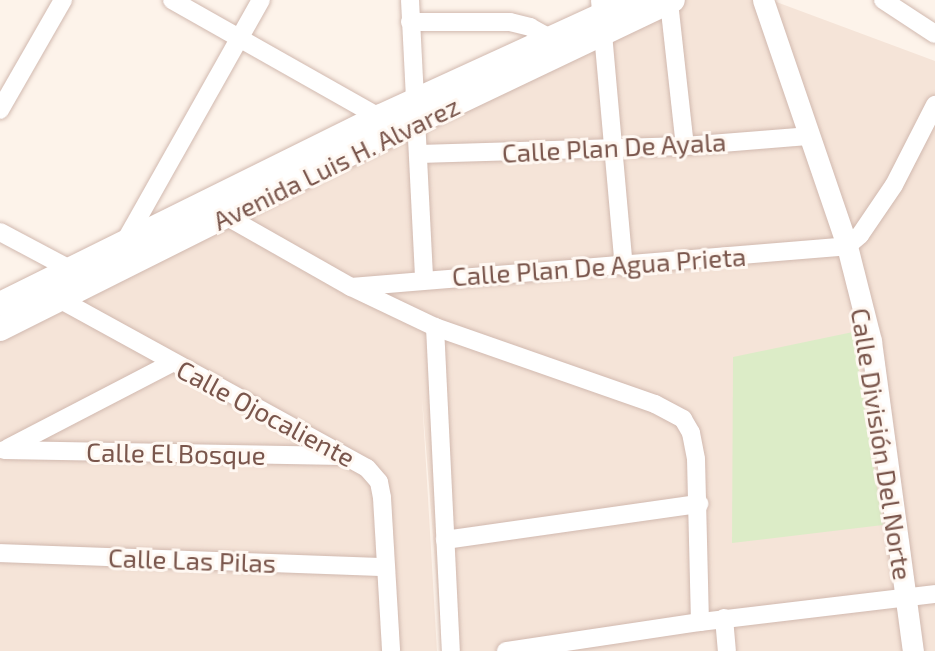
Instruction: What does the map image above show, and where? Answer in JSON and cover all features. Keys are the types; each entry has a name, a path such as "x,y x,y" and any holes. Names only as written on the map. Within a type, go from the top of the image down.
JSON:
{"main road":[{"name":"Avenida Luis H. Alvarez","path":"0,304 379,117 416,111 634,0"},
{"name":"Avenida Luis H. Alvarez","path":"0,329 226,216 552,39 602,17 671,1"}],"street":[{"path":"0,110 63,0"},
{"path":"172,0 240,36 379,117"},
{"path":"124,243 261,0"},
{"path":"410,0 424,279"},
{"name":"Calle División Del Norte","path":"763,0 847,246 875,366 913,651"},
{"path":"883,0 935,34"},
{"path":"671,1 685,146"},
{"path":"602,17 624,267"},
{"path":"410,22 510,23 530,27 552,39"},
{"path":"847,246 860,234 894,185 935,105"},
{"name":"Calle Plan De Ayala","path":"419,154 685,146 808,136"},
{"path":"226,216 351,287 435,327 655,404 679,415 691,433 699,504 700,622"},
{"path":"0,232 96,282"},
{"name":"Calle Plan De Agua Prieta","path":"351,287 424,279 624,267 847,246"},
{"name":"Calle Ojocaliente","path":"37,287 367,468 379,482 391,651"},
{"path":"435,327 452,651"},
{"path":"2,451 172,363"},
{"name":"Calle El Bosque","path":"2,451 348,456"},
{"path":"445,540 699,504"},
{"name":"Calle Las Pilas","path":"0,553 385,567"},
{"path":"506,651 724,618 935,594"},
{"path":"724,618 727,651"}],"shaded area":[{"path":"676,0 771,0 935,61 935,651 442,651 422,397 437,651 0,651 0,335"}],"green space":[{"path":"853,332 883,525 732,543 733,357"}]}
